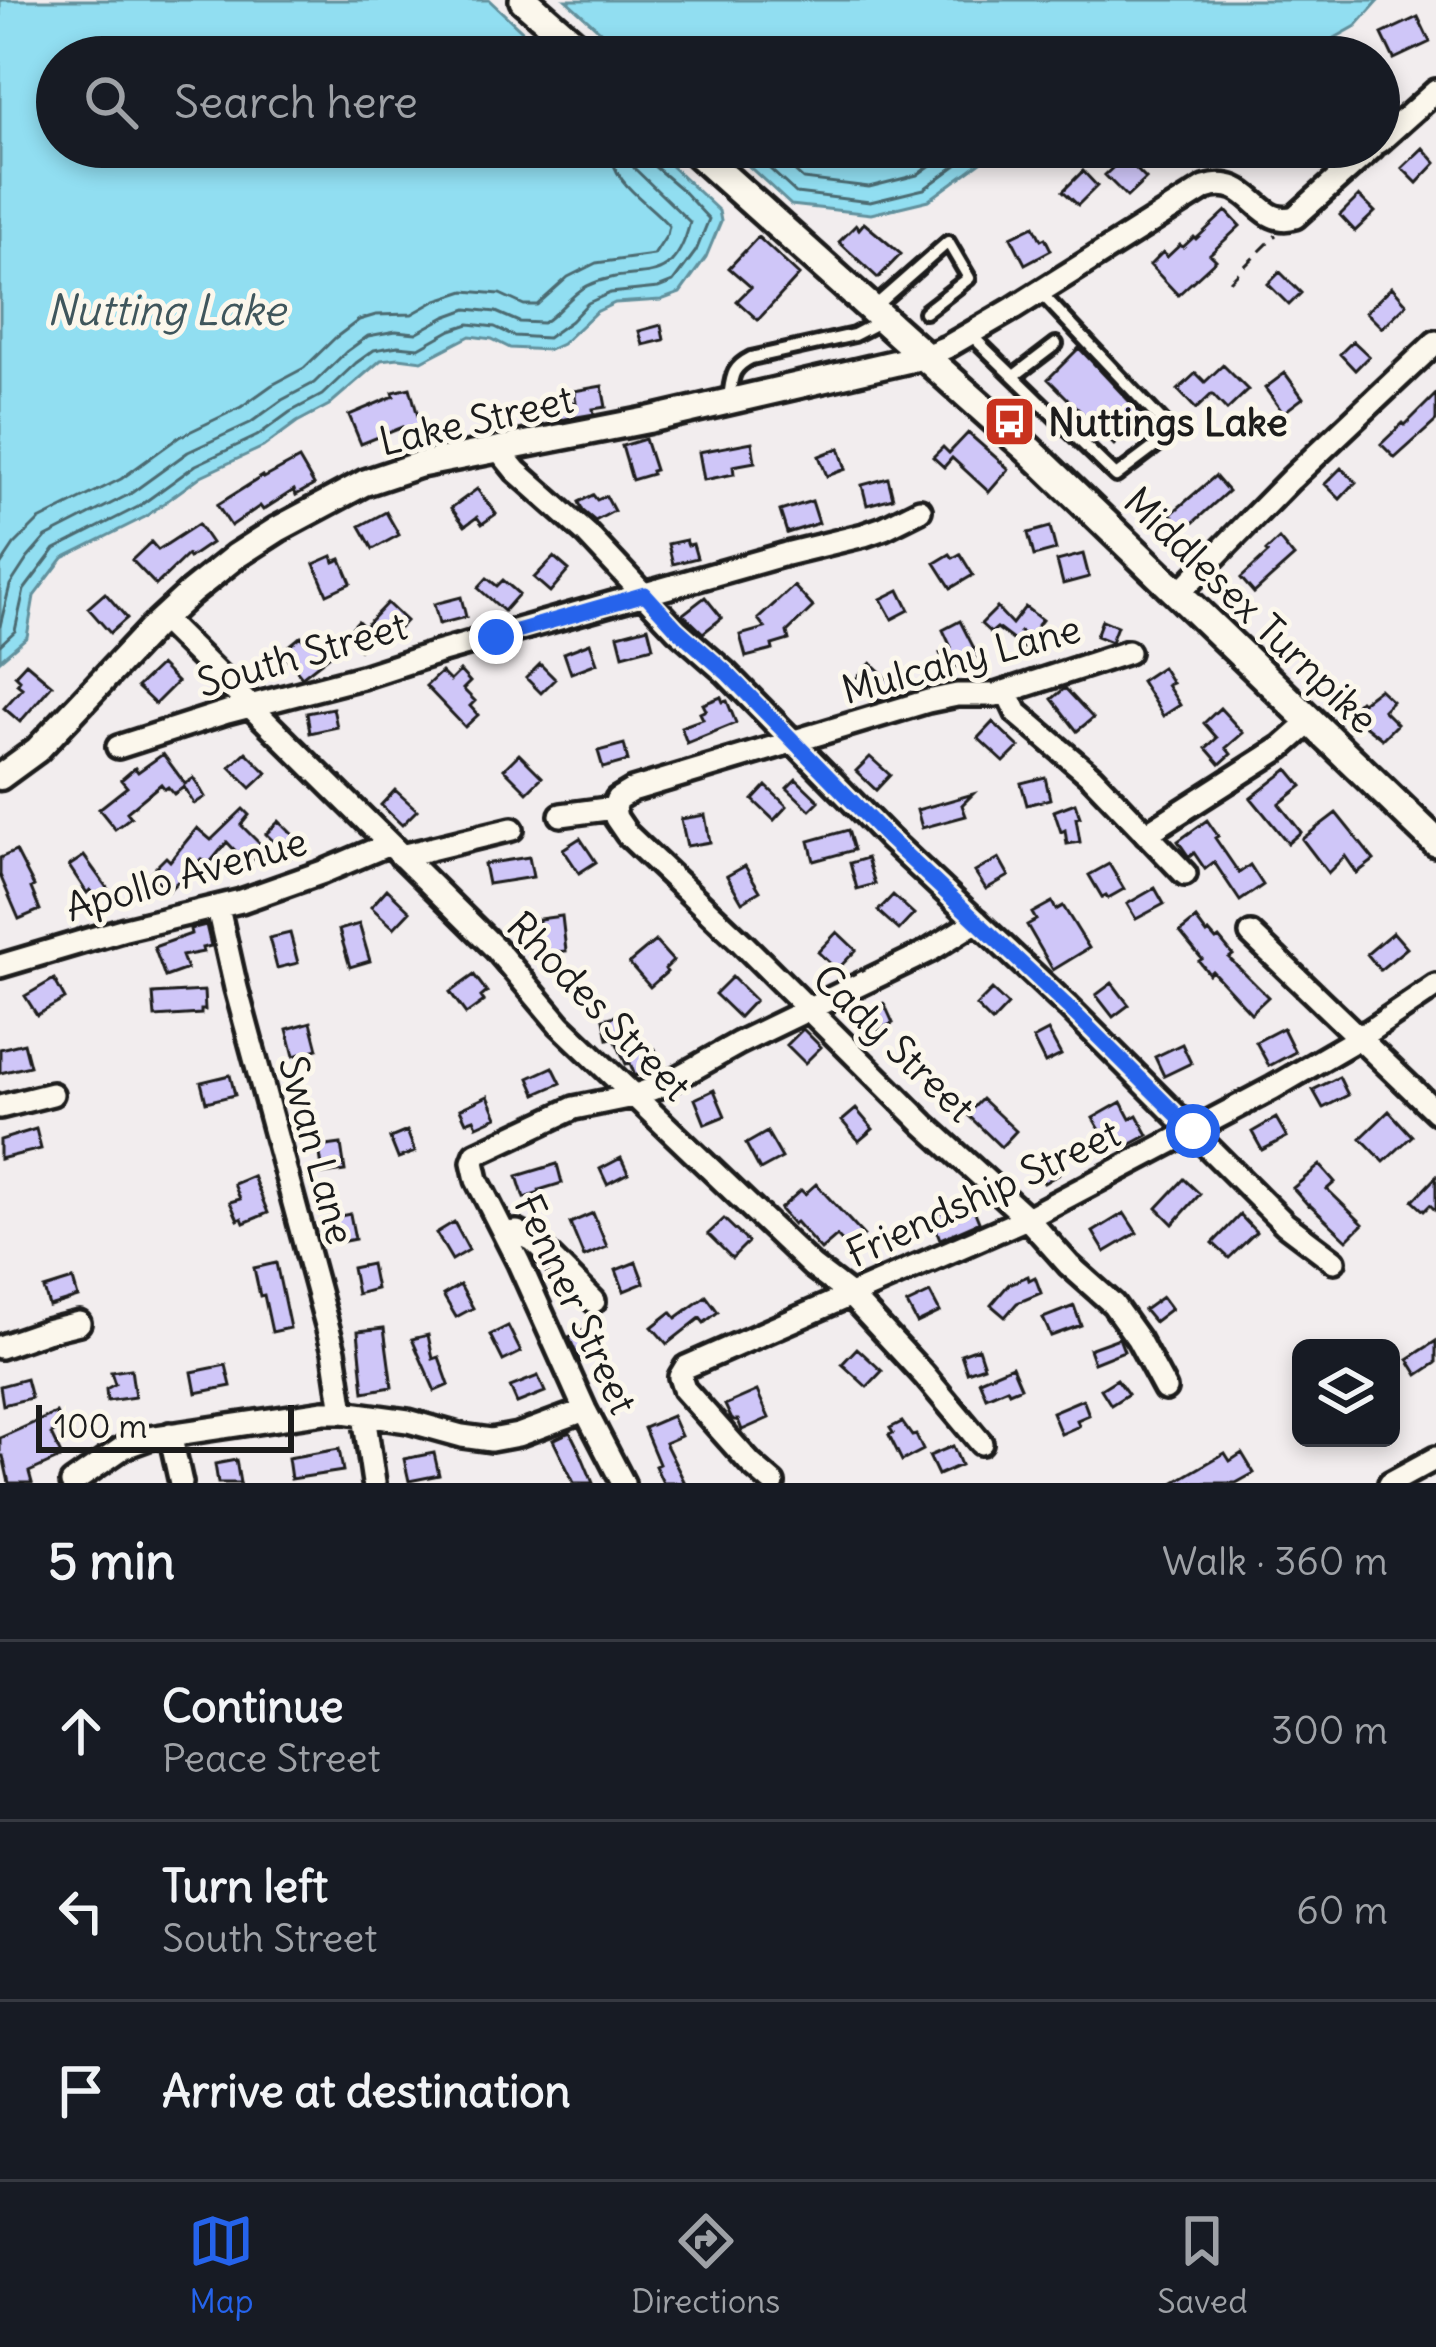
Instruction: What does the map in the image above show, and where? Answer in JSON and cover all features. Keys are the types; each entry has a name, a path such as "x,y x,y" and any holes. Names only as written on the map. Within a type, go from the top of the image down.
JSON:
{"main road":[{"path":"524,0 565,36"},
{"name":"Middlesex Turnpike","path":"715,168 1029,450 1436,842"}],"street":[{"path":"1400,124 1436,92"},
{"path":"925,356 970,334 1214,185 1235,187 1272,217 1286,220 1350,168"},
{"path":"1178,594 1436,342"},
{"name":"Lake Street","path":"0,777 37,750 162,620 236,556 346,491 400,470 925,356"},
{"path":"500,450 515,471 555,504 677,629 727,673 888,838 1068,1007 1285,1224 1334,1261"},
{"name":"South Street","path":"118,747 249,706 864,535 920,509"},
{"name":"Rhodes Street","path":"162,620 496,949 560,1025 632,1096 812,1266 850,1295 982,1443"},
{"name":"Mulcahy Lane","path":"614,808 632,790 928,700 957,694 995,695 1128,652"},
{"path":"1007,692 1017,713 1092,777 1185,874"},
{"path":"1146,834 1282,747 1310,722"},
{"path":"561,814 614,808"},
{"name":"Cady Street","path":"614,808 626,834 1027,1218 1126,1321 1165,1389"},
{"name":"Apollo Avenue","path":"0,966 125,929 218,908 395,850 512,829"},
{"name":"Swan Lane","path":"218,908 334,1351 374,1483"},
{"path":"632,1096 683,1076 739,1042 929,951 977,921"},
{"path":"1251,934 1436,1112"},
{"name":"Friendship Street","path":"773,1483 684,1389 680,1377 686,1367 1027,1218 1359,1038 1436,986"},
{"path":"0,1107 52,1094"},
{"name":"Fenner Street","path":"623,1483 477,1180 473,1162 476,1154 574,1108 632,1096"},
{"path":"504,1233 517,1232 532,1240 594,1301"},
{"path":"0,1347 79,1323"},
{"path":"73,1483 124,1447 170,1434 323,1412 408,1421 491,1440 585,1411"},
{"path":"170,1434 181,1483"},
{"path":"1390,1483 1436,1458"}],"lane":[{"path":"728,402 734,370 751,358 854,335 948,242 969,278 925,312"},
{"path":"970,334 1116,476 1173,433 1040,292"},
{"path":"1013,376 1056,344"}],"path":[{"path":"1230,281 1295,217"}],"water":[{"name":"Nutting Lake","path":"0,0 489,0 528,36 36,36 36,168 673,168 719,211 721,221 706,257 680,293 661,300 615,303 596,312 549,350 510,348 470,336 422,361 381,360 329,405 263,447 201,476 145,517 63,558 34,596 27,637 0,660"},
{"path":"566,0 1379,0 1356,26 1338,36 606,36"},
{"path":"751,168 973,168 929,200 871,214 791,205"}],"building":[{"path":"1418,17 1430,42 1400,56 1400,36 1382,34"},
{"path":"1423,148 1436,163 1417,183 1402,168"},
{"path":"1112,168 1135,168 1146,179 1127,197 1105,175"},
{"path":"1083,171 1097,186 1078,205 1063,191"},
{"path":"1359,196 1375,212 1355,231 1340,215"},
{"path":"1226,211 1240,226 1210,254 1216,260 1178,295 1150,265 1163,252 1167,257 1196,239"},
{"path":"864,223 901,254 878,278 839,242"},
{"path":"1034,226 1051,250 1025,264 1011,237"},
{"path":"758,237 799,275 758,320 737,301 751,287 729,268"},
{"path":"1280,272 1301,293 1289,305 1268,284"},
{"path":"1392,287 1407,304 1382,328 1366,312"},
{"path":"661,325 664,340 643,345 639,331"},
{"path":"1353,341 1369,356 1355,370 1340,354"},
{"path":"1079,348 1143,416 1114,445 1048,379"},
{"path":"1223,365 1248,390 1227,410 1212,394 1196,409 1178,390 1196,373 1205,382"},
{"path":"1285,373 1303,398 1283,413 1265,388"},
{"path":"602,386 606,407 560,420 558,405 576,402 574,391"},
{"path":"410,388 422,430 405,435 403,427 361,444 349,415"},
{"path":"1436,394 1436,421 1395,458 1381,444"},
{"path":"968,433 1009,469 989,492 952,458 944,467 933,457 943,447 949,453"},
{"path":"645,439 655,470 632,480 622,446"},
{"path":"752,442 755,462 733,466 734,474 704,480 699,452"},
{"path":"839,448 846,469 827,476 819,456"},
{"path":"299,459 314,485 296,495 294,490 263,510 260,506 231,526 217,505"},
{"path":"1341,468 1356,482 1340,499 1325,484"},
{"path":"1215,476 1228,491 1185,530 1171,514"},
{"path":"888,478 893,498 867,505 862,485"},
{"path":"477,489 496,514 482,524 477,517 465,526 451,508"},
{"path":"593,495 597,500 606,496 614,511 595,521 579,502"},
{"path":"812,501 819,523 787,533 780,511"},
{"path":"386,512 399,535 373,549 360,526"},
{"path":"198,524 211,543 187,555 156,585 132,560 151,542 158,550"},
{"path":"1050,527 1056,550 1034,556 1028,533"},
{"path":"1279,539 1294,557 1254,593 1241,578"},
{"path":"686,540 693,544 697,558 673,564 668,544"},
{"path":"950,554 953,558 960,554 973,575 951,588 935,563"},
{"path":"1083,554 1089,577 1063,584 1057,561"},
{"path":"332,556 334,562 341,559 351,583 327,594 314,564"},
{"path":"554,557 569,570 550,592 534,578"},
{"path":"487,578 497,586 503,580 519,594 504,611 478,588"},
{"path":"794,586 813,607 787,632 789,640 746,657 740,635 765,628 758,619"},
{"path":"899,590 909,610 892,619 881,599"},
{"path":"105,593 127,618 110,633 88,608"},
{"path":"461,597 466,617 439,624 434,604"},
{"path":"705,597 722,618 703,633 683,614"},
{"path":"387,603 406,621 386,642 372,636 360,649 345,635 358,621 364,627"},
{"path":"1025,607 1042,620 1028,638 1019,631 1031,644 1026,650 997,628 991,633 981,624 997,608 1012,624"},
{"path":"1102,620 1117,626 1111,642 1096,636"},
{"path":"960,621 978,656 949,671 940,653 951,647 943,630"},
{"path":"648,627 653,647 623,655 618,635"},
{"path":"301,636 306,642 313,636 329,656 302,677 282,652"},
{"path":"590,643 597,663 571,673 564,653"},
{"path":"26,663 52,685 20,722 4,708 22,688 15,675"},
{"path":"871,663 903,693 878,700 855,680"},
{"path":"540,664 555,679 541,693 526,678"},
{"path":"160,665 177,682 155,704 137,687"},
{"path":"1162,667 1180,705 1163,716 1141,681"},
{"path":"460,671 470,682 463,689 475,701 470,706 478,715 465,727 426,686 441,672 450,681"},
{"path":"1065,688 1093,718 1077,731 1052,699"},
{"path":"1379,689 1392,701 1383,710 1397,724 1382,739 1348,712"},
{"path":"721,697 736,723 687,743 681,727 703,719 703,704"},
{"path":"333,708 337,727 310,733 307,713"},
{"path":"1220,708 1243,733 1226,748 1231,754 1220,764 1206,748 1217,738 1204,723"},
{"path":"993,722 1019,747 1004,762 978,738"},
{"path":"624,744 628,761 603,768 598,751"},
{"path":"246,752 267,773 251,788 230,767"},
{"path":"163,754 185,784 194,778 205,797 194,804 184,787 174,794 161,784 127,812 131,817 115,829 99,809 127,787 121,780"},
{"path":"519,754 542,777 527,792 504,769"},
{"path":"870,757 890,775 876,790 856,771"},
{"path":"1288,769 1302,786 1279,804 1301,832 1288,843 1251,798"},
{"path":"1045,777 1050,799 1027,805 1021,783"},
{"path":"796,779 819,801 810,810 787,788"},
{"path":"766,786 787,806 774,820 753,800"},
{"path":"395,790 417,810 402,825 381,805"},
{"path":"973,794 962,805 966,816 922,828 917,810"},
{"path":"1075,803 1080,842 1067,844 1054,811"},
{"path":"243,809 249,815 241,825 264,848 248,864 227,842 208,865 201,859 168,891 150,873 166,857 170,861 197,828 211,840"},
{"path":"1336,813 1374,860 1357,873 1345,856 1328,873 1302,839"},
{"path":"705,815 710,842 687,846 681,819"},
{"path":"1207,820 1239,873 1250,865 1263,885 1240,901 1214,862 1205,869 1178,841"},
{"path":"279,821 302,844 290,857 266,834"},
{"path":"848,830 854,850 814,861 809,841"},
{"path":"580,838 596,862 579,873 563,849"},
{"path":"16,851 40,910 19,919 0,875 0,858"},
{"path":"84,856 110,892 97,901 69,866"},
{"path":"529,857 533,877 488,884 484,864"},
{"path":"867,858 875,884 857,889 850,863"},
{"path":"999,858 1009,876 986,889 975,872"},
{"path":"1109,864 1124,889 1108,898 1102,897 1089,875"},
{"path":"745,866 760,891 742,902 727,876"},
{"path":"1155,888 1164,904 1136,919 1127,904"},
{"path":"387,889 410,911 394,928 371,907"},
{"path":"893,895 914,914 899,930 878,911"},
{"path":"1052,902 1056,910 1063,906 1089,948 1053,970 1027,925 1036,920 1032,913"},
{"path":"562,916 566,951 543,953 539,919"},
{"path":"1196,919 1207,934 1219,938 1233,955 1229,958 1268,997 1251,1013 1212,971 1209,974 1180,932"},
{"path":"359,924 370,961 350,967 339,930"},
{"path":"206,925 211,946 182,956 187,969 165,977 154,947"},
{"path":"837,932 856,950 837,970 818,952"},
{"path":"1393,932 1407,948 1380,970 1367,954"},
{"path":"290,933 298,963 277,968 269,938"},
{"path":"655,941 673,961 650,987 629,963"},
{"path":"474,975 487,992 481,997 484,1001 466,1014 450,992"},
{"path":"732,977 755,1000 739,1017 715,994"},
{"path":"54,979 65,999 37,1015 25,996"},
{"path":"1112,983 1129,1005 1113,1017 1096,995"},
{"path":"992,990 1008,1005 992,1022 976,1006"},
{"path":"204,991 201,1014 155,1017 153,994"},
{"path":"884,1003 893,1023 874,1032 864,1012"},
{"path":"622,1014 624,1023 630,1022 636,1047 643,1055 655,1049 662,1065 635,1076 614,1037 608,1039 604,1019"},
{"path":"311,1022 318,1049 294,1056 287,1029"},
{"path":"1283,1028 1295,1052 1269,1066 1256,1042"},
{"path":"803,1029 821,1047 805,1063 787,1045"},
{"path":"1048,1031 1061,1055 1045,1063 1033,1039"},
{"path":"24,1043 30,1066 0,1073 0,1049"},
{"path":"1182,1044 1191,1063 1164,1076 1155,1057"},
{"path":"553,1067 561,1083 536,1094 529,1078"},
{"path":"230,1075 235,1095 206,1102 201,1082"},
{"path":"1339,1077 1348,1095 1323,1108 1313,1090"},
{"path":"714,1090 725,1116 705,1124 695,1099"},
{"path":"488,1096 497,1117 477,1126 474,1119 466,1122 460,1109"},
{"path":"982,1099 1016,1131 1001,1147 967,1114"},
{"path":"1121,1102 1130,1119 1137,1115 1148,1135 1124,1148 1114,1129 1103,1135 1093,1118"},
{"path":"856,1109 873,1129 859,1141 842,1121"},
{"path":"1389,1111 1412,1136 1384,1162 1361,1138"},
{"path":"1276,1118 1287,1137 1262,1150 1252,1132"},
{"path":"36,1129 41,1149 0,1159 0,1140"},
{"path":"407,1131 415,1152 398,1158 390,1138"},
{"path":"767,1132 782,1158 760,1170 746,1144"},
{"path":"341,1144 345,1171 323,1174 319,1147"},
{"path":"1042,1150 1059,1174 1044,1183 1029,1158"},
{"path":"621,1158 628,1173 607,1184 600,1169"},
{"path":"557,1164 562,1183 524,1198 517,1176"},
{"path":"1320,1165 1335,1182 1327,1189 1363,1224 1347,1240 1293,1188"},
{"path":"253,1176 268,1213 244,1223 230,1202 240,1199 234,1184"},
{"path":"1436,1177 1436,1211 1430,1205 1424,1211 1413,1201"},
{"path":"1184,1179 1200,1194 1173,1224 1157,1208"},
{"path":"816,1184 864,1236 849,1249 837,1236 821,1250 780,1209 801,1190 805,1194"},
{"path":"970,1200 979,1222 940,1239 931,1216"},
{"path":"593,1213 607,1247 584,1257 570,1223"},
{"path":"1124,1213 1137,1233 1105,1252 1093,1232"},
{"path":"350,1214 355,1239 335,1243 330,1218"},
{"path":"1240,1215 1256,1232 1229,1258 1213,1243"},
{"path":"724,1219 748,1242 732,1258 708,1234"},
{"path":"454,1222 469,1250 452,1260 436,1233"},
{"path":"636,1262 644,1283 624,1291 616,1270"},
{"path":"276,1263 290,1328 272,1332 254,1268"},
{"path":"371,1264 376,1289 357,1294 352,1268"},
{"path":"1028,1276 1029,1280 1035,1277 1041,1293 1017,1303 1005,1317 991,1305 1009,1284"},
{"path":"73,1280 78,1297 49,1306 44,1289"},
{"path":"460,1285 473,1308 456,1317 443,1295"},
{"path":"930,1293 940,1312 917,1323 907,1304"},
{"path":"706,1296 718,1312 704,1323 700,1318 667,1344 652,1327 671,1312 676,1318"},
{"path":"1162,1297 1171,1309 1154,1322 1144,1310"},
{"path":"1074,1306 1081,1325 1051,1336 1043,1318"},
{"path":"508,1326 521,1352 503,1361 490,1335"},
{"path":"588,1327 600,1352 580,1362 569,1337"},
{"path":"384,1328 392,1387 364,1392 358,1331"},
{"path":"428,1335 433,1359 439,1357 449,1385 435,1391 412,1339"},
{"path":"1119,1338 1124,1351 1094,1363 1089,1349"},
{"path":"1436,1341 1436,1363 1418,1375 1408,1359"},
{"path":"857,1348 882,1371 867,1387 842,1364"},
{"path":"978,1348 984,1366 967,1372 961,1354"},
{"path":"226,1365 231,1386 196,1393 192,1372"},
{"path":"1012,1366 1021,1387 986,1397 979,1380"},
{"path":"131,1369 135,1397 107,1401 106,1389 115,1384 111,1372"},
{"path":"538,1376 545,1392 517,1403 510,1387"},
{"path":"26,1379 31,1398 3,1405 0,1386"},
{"path":"1117,1379 1128,1394 1111,1405 1101,1389"},
{"path":"757,1391 769,1418 742,1430 725,1405"},
{"path":"1083,1399 1089,1415 1061,1434 1052,1412"},
{"path":"56,1413 63,1427 51,1434 62,1457 29,1472 32,1483 9,1483 0,1438"},
{"path":"672,1416 681,1436 665,1443 685,1483 663,1483 644,1428"},
{"path":"902,1422 923,1450 902,1461 889,1435 893,1433 890,1428"},
{"path":"570,1432 593,1483 574,1483 553,1440"},
{"path":"953,1446 961,1465 938,1475 929,1456"},
{"path":"339,1449 343,1471 291,1479 288,1458"},
{"path":"434,1453 439,1475 409,1481 404,1459"},
{"path":"1225,1453 1230,1461 1242,1453 1254,1473 1236,1483 1173,1483"},
{"path":"236,1460 240,1483 218,1483 215,1464"}],"place":[{"name":"Nuttings Lake","path":"1009,422"}],"route":[{"path":"496,637 645,594 888,838 1193,1131"}]}
